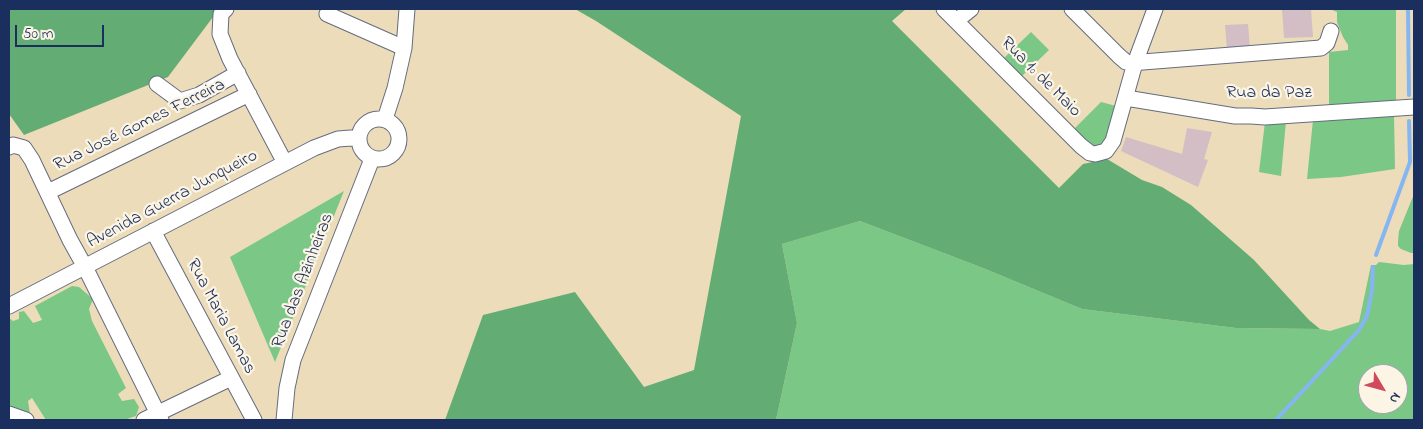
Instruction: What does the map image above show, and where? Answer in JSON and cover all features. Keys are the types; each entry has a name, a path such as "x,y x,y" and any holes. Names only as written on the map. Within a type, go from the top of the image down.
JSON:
{"street":[{"path":"226,9 221,14 220,34 230,59 285,163"},
{"path":"385,119 395,88 404,48 406,9"},
{"name":"Rua 1º de Maio","path":"944,9 1085,150 1095,154 1106,151 1113,141 1126,98"},
{"path":"956,21 971,9"},
{"path":"1072,9 1122,59 1130,63 1321,48 1328,44 1331,31"},
{"path":"1126,98 1155,9"},
{"path":"327,14 404,48"},
{"path":"157,84 180,101 198,95 238,73"},
{"name":"Rua José Gomes Ferreira","path":"48,192 248,94"},
{"name":"Rua da Paz","path":"1126,98 1250,116 1414,107"},
{"path":"385,119 396,128 400,142 393,155 379,160 372,159 362,150 359,138 360,132 364,125 370,121 385,119"},
{"name":"Avenida Guerra Junqueiro","path":"9,306 314,148 338,139 359,138"},
{"path":"9,147 13,145 24,148 32,160 85,267 154,418 231,378"},
{"name":"Rua das Azinheiras","path":"284,420 287,388 293,360 372,159"},
{"name":"Rua Maria Lamas","path":"153,231 254,420"},
{"path":"9,414 26,420"}],"shaded area":[{"path":"1282,9 1311,9 1313,37 1284,38"},
{"path":"1248,24 1250,48 1227,50 1225,25"},
{"path":"1187,128 1212,132 1204,159 1208,160 1198,187 1121,151 1126,137 1182,154"}],"green space":[{"path":"9,9 219,9 168,77 24,135 9,114"},
{"path":"575,9 906,9 892,21 1059,188 1083,164 1107,159 1142,180 1162,187 1191,205 1254,260 1309,320 1320,329 1236,328 1082,309 983,268 860,221 782,244 797,323 776,420 445,420 483,315 575,292 644,387 694,370 741,116"},
{"path":"1330,9 1396,9 1396,103 1329,108 1329,52 1348,50 1348,45 1337,22 1337,12"},
{"path":"1031,32 1049,50 1022,76 1004,58"},
{"path":"1101,102 1116,106 1106,141 1098,146 1092,146 1074,129"},
{"path":"1394,114 1395,169 1341,177 1307,179 1313,120"},
{"path":"1286,121 1281,176 1259,172 1265,122"},
{"path":"344,191 275,362 230,257"},
{"path":"1414,194 1414,253 1411,253 1401,249 1398,246 1398,241 1399,231"},
{"path":"860,221 983,268 1082,309 1236,328 1320,329 1330,331 1359,322 1371,265 1376,265 1379,262 1404,265 1414,264 1414,420 776,420 797,323 782,244"},
{"path":"72,286 79,287 93,299 89,309 92,321 126,388 118,394 122,401 134,399 139,407 136,416 124,420 46,420 32,398 28,401 30,414 9,406 9,318 13,321 19,319 19,312 24,311 33,323 42,320 35,306"}],"waterway":[{"path":"1408,9 1409,95"},
{"path":"1376,255 1410,162 1409,121"},
{"path":"1276,420 1359,330 1367,316 1372,290 1373,267"}]}
